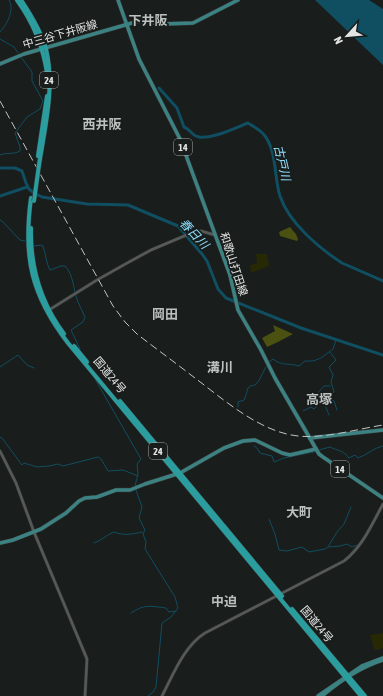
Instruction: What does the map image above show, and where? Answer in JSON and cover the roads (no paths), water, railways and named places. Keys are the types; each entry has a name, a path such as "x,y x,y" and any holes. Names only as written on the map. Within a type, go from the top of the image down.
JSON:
{"highway":[{"name":"国道24号","path":"17,0 30,19 44,48"},
{"name":"国道24号","path":"21,0 37,26 48,62 50,87 48,107 38,164 30,230 31,253 39,285 48,311 70,342 347,677 361,696"},
{"name":"国道24号","path":"347,677 365,696"}],"main road":[{"name":"和歌山打田線","path":"118,0 139,59 180,139 230,275 242,317 261,350 274,378 316,449 323,458 383,498"},
{"name":"中三谷下井阪線","path":"0,64 44,48 139,21 163,24 193,23 238,0"},
{"path":"310,438 383,430"},
{"path":"0,543 14,540 34,532 66,513 79,501 86,498 97,497 116,490 130,490 178,473 224,448 246,440 258,441 286,454 298,454 316,449"},
{"path":"318,696 347,677 383,659"},
{"path":"322,696 347,677"}],"street":[{"path":"48,311 75,293 151,250 199,230 215,235"},
{"path":"0,451 16,483 34,532 87,659 85,696"},
{"path":"162,696 186,650 196,639 338,564 350,556 360,545 383,504"}],"water":[{"path":"315,0 369,0 383,9 383,65"}],"waterway":[{"path":"0,32 8,21 11,12 11,4 9,0"},
{"path":"0,39 14,47 18,53"},
{"path":"0,155 20,151 15,133 27,117 40,109 43,101 32,81 32,72 21,57"},
{"name":"古戸川","path":"159,88 177,108 184,127 199,137 217,135 248,123 262,132 269,142 272,150 278,189 284,206 290,216 306,234 342,263 383,281"},
{"name":"春日川","path":"0,168 15,168 22,171 29,189 42,197 87,204 128,205 178,226 207,261 218,289 226,298 301,328 383,355"},
{"path":"0,196 27,187"},
{"path":"0,220 20,240 25,241"},
{"path":"34,246 43,246 50,270 65,266 70,274 76,297 85,317 83,322 71,330 80,349"},
{"path":"269,362 273,359 282,364 299,366 305,361 313,361 321,358 333,349 336,340"},
{"path":"330,352 336,360 329,367 333,375 331,382 334,392 330,395 331,400 334,401 337,410"},
{"path":"0,367 18,355 27,365 34,368"},
{"path":"238,407 238,402 244,400 248,388 257,383 267,365"},
{"path":"95,379 141,459 137,464 138,474 135,486"},
{"path":"329,415 323,400 317,394 324,386 330,386"},
{"path":"303,411 311,407 314,409 317,406 315,404 321,399"},
{"path":"0,437 22,465 24,463 37,467 58,464 63,466 98,457 101,459 108,471 123,470 138,476"},
{"path":"254,446 260,453 272,456 274,462 284,458 314,452"},
{"path":"319,450 330,447 342,452 349,458 355,455 358,458 376,448 383,446"},
{"path":"136,490 142,507 139,518 145,530 143,534 146,542 145,549 175,597 178,608 171,617 162,623 156,687 148,696"},
{"path":"269,519 279,550 287,551 302,547 309,552 328,547 344,524 351,507"},
{"path":"94,543 114,532 125,534 142,532"},
{"path":"329,547 347,544 352,547 357,545"},
{"path":"131,613 147,606 166,608 169,612 176,611"}],"railway":[{"path":"0,101 113,306 125,322 137,334 242,413 269,428 283,433 308,437 329,435 383,425"}],"district":[{"name":"下井阪","path":"148,20"},
{"name":"西井阪","path":"102,124"},
{"name":"岡田","path":"165,314"},
{"name":"溝川","path":"220,367"},
{"name":"高塚","path":"319,399"},
{"name":"大町","path":"299,512"},
{"name":"中迫","path":"224,601"}]}
